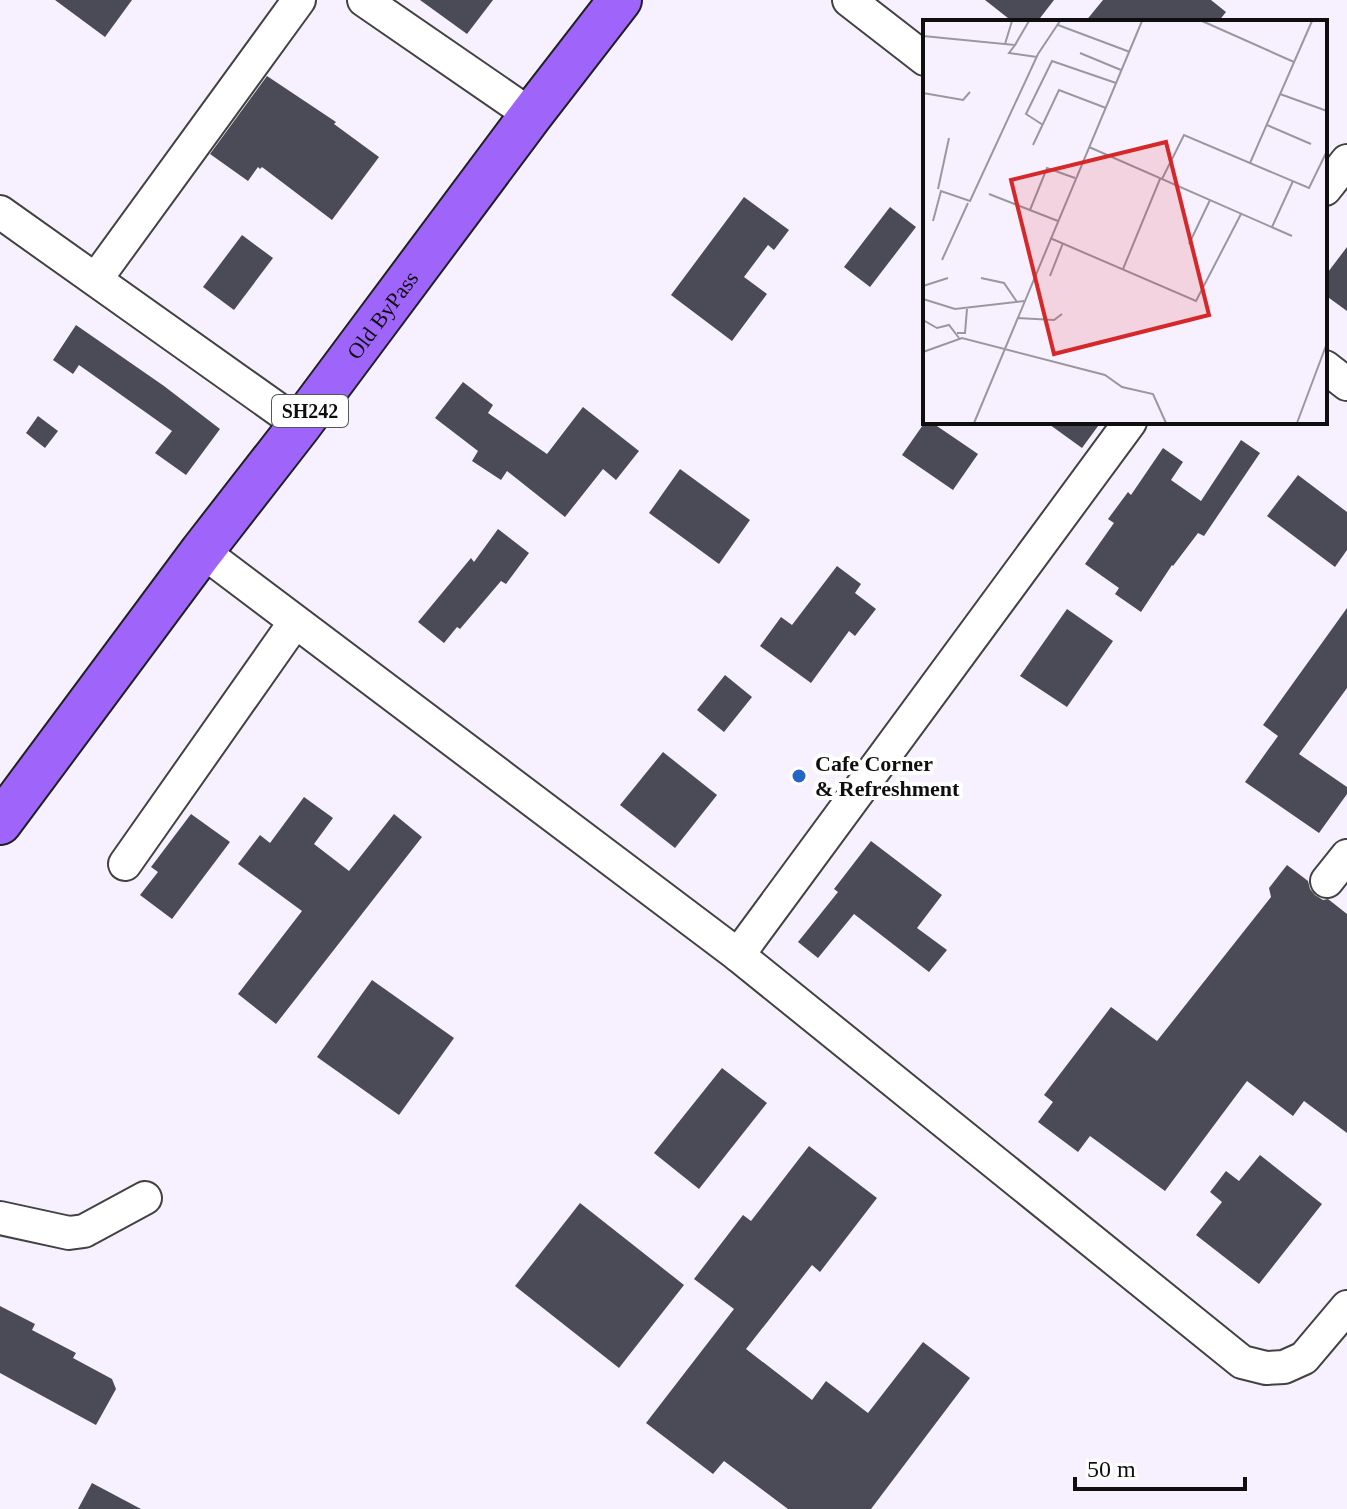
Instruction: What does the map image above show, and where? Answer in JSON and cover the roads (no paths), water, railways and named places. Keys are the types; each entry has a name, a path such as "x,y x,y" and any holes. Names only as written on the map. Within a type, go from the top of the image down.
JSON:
{"main road":[{"name":"Old ByPass","path":"0,823 620,0"}],"lane":[{"path":"96,279 299,0"},
{"path":"364,0 531,115"},
{"path":"849,0 923,57"},
{"path":"1327,186 1347,161"},
{"path":"0,212 300,425"},
{"path":"1327,369 1347,384"},
{"path":"738,955 1129,424"},
{"path":"202,551 738,955 1242,1362 1266,1368 1284,1367 1304,1358 1347,1307"},
{"path":"125,864 295,622"},
{"path":"1327,881 1347,856"},
{"path":"0,1218 69,1233 84,1231 145,1198"}],"place":[{"name":"Cafe Corner & Refreshment","path":"799,776"}]}
